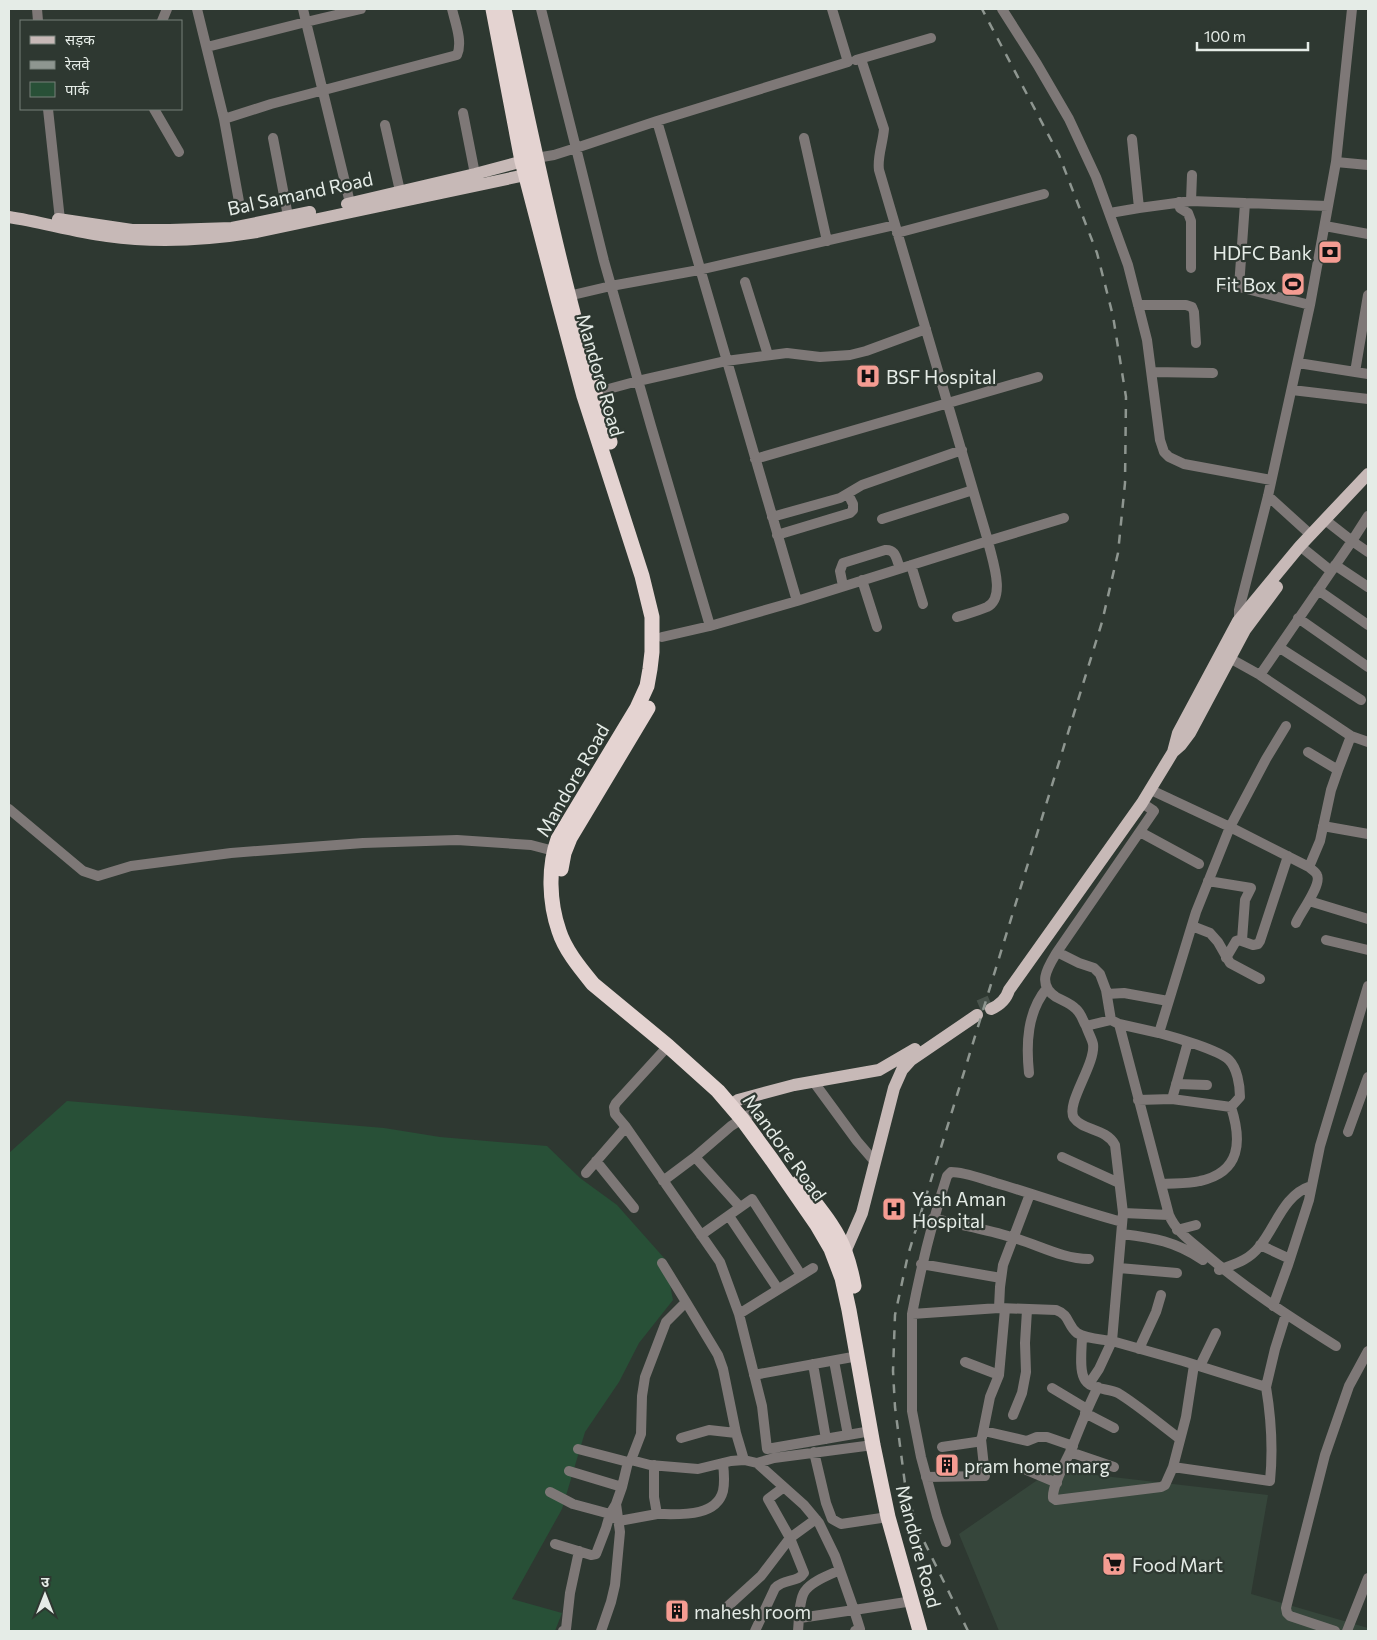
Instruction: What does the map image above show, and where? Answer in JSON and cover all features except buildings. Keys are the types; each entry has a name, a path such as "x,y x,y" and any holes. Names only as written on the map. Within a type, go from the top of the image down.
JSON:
{"highway":[{"name":"Mandore Road","path":"492,9 563,297 652,617 652,652 647,686 637,708 558,839 554,851 551,872 554,914 559,932 567,947 593,984 734,1103"},
{"name":"Mandore Road","path":"504,9 531,166"},
{"name":"Mandore Road","path":"589,394 650,569 661,610 662,637 657,681 648,708 570,838 564,853 561,869 564,912 568,927 576,943 600,977 702,1064 746,1116 829,1223 845,1252 859,1306 877,1419 893,1492 930,1631"},
{"name":"Mandore Road","path":"746,1116 817,1225 831,1249 842,1278 888,1517 920,1631"}],"main road":[{"name":"Bal Samand Road","path":"9,217 108,237 164,240 233,236 282,227 400,191 475,174 531,166"},
{"name":"Bal Samand Road","path":"9,209 60,220 132,230 232,228 288,216 351,207 531,166"},
{"path":"1303,549 1311,535 1368,474"},
{"path":"845,1252 862,1213 894,1088 906,1065 1009,990 1151,790 1173,752 1190,733 1242,626 1303,549 1368,481"},
{"path":"734,1103 813,1081 884,1068 961,1016 985,1007"}],"street":[{"path":"197,9 224,119 240,207"},
{"path":"303,9 351,207"},
{"path":"207,46 361,9"},
{"path":"224,119 271,104 457,55 460,50 460,43 452,9"},
{"path":"541,9 611,286 710,626"},
{"path":"832,9 848,62"},
{"path":"1002,9 1069,119 1110,214 1128,265 1147,340 1160,440 1164,452 1184,464 1272,480"},
{"path":"1242,626 1238,610 1272,480 1298,363 1336,162 1352,9"},
{"path":"531,166 554,155 656,121 932,38"},
{"path":"861,59 884,129 884,140 878,164 988,541 997,586 995,600 988,606 957,617"},
{"path":"48,110 60,220"},
{"path":"155,110 179,152"},
{"path":"463,113 475,174"},
{"path":"656,121 797,601"},
{"path":"385,126 400,191"},
{"path":"273,138 288,216"},
{"path":"804,138 827,241"},
{"path":"1132,140 1139,208"},
{"path":"1336,162 1368,165"},
{"path":"1191,201 1192,175"},
{"path":"563,297 699,270 827,241 896,229 1044,194"},
{"path":"1110,214 1191,201 1328,206"},
{"path":"1179,202 1180,208 1188,213 1191,221 1191,268"},
{"path":"1239,287 1245,202"},
{"path":"1324,226 1368,234"},
{"path":"745,282 768,355"},
{"path":"1223,284 1310,305"},
{"path":"1355,372 1366,325 1368,295"},
{"path":"1138,305 1186,305 1192,307 1196,343"},
{"path":"589,394 726,361 787,353 820,357 850,355 926,329"},
{"path":"1298,363 1368,374"},
{"path":"1152,372 1213,373"},
{"path":"755,460 1038,377"},
{"path":"1292,390 1368,400"},
{"path":"772,518 840,498 862,485 962,450"},
{"path":"882,519 973,490"},
{"path":"777,535 850,513 853,510 853,504 848,494"},
{"path":"1268,496 1311,535"},
{"path":"1260,675 1368,516"},
{"path":"662,637 710,626 797,601 1064,518"},
{"path":"1328,523 1368,552"},
{"path":"1303,549 1368,587"},
{"path":"843,586 840,571 841,566 847,562 885,550 891,550 894,552 900,568"},
{"path":"911,565 923,604"},
{"path":"862,580 877,627"},
{"path":"1318,590 1368,625"},
{"path":"1242,595 1252,612"},
{"path":"1298,618 1368,667"},
{"path":"1280,648 1361,700"},
{"path":"1226,656 1260,675 1351,736 1368,742"},
{"path":"1159,1032 1192,926 1230,826 1286,726"},
{"path":"1308,867 1320,842 1331,790 1351,736"},
{"path":"1308,752 1338,770"},
{"path":"1151,790 1230,826 1308,867 1318,877 1309,902 1296,923"},
{"path":"1142,803 1154,811 1057,952 1047,969 1045,977 1047,988 1056,997 1078,1010 1093,1044 1092,1058 1072,1111 1074,1118 1106,1135 1115,1146 1123,1217 1112,1342 1098,1369 1086,1411 1057,1483 1053,1495 1056,1500 1165,1485 1173,1467 1197,1366 1216,1333"},
{"path":"9,809 83,871 98,876 131,866 223,854 371,843 457,840 531,845 554,851"},
{"path":"1323,826 1368,834"},
{"path":"1140,832 1199,864"},
{"path":"1226,958 1236,941 1242,940 1254,945 1260,942 1288,856"},
{"path":"1208,881 1251,888 1245,900 1242,940"},
{"path":"1309,902 1368,919"},
{"path":"1192,926 1210,933 1218,942 1230,963 1260,979"},
{"path":"1326,940 1368,950"},
{"path":"1057,952 1094,968 1100,974 1138,1100 1169,1215 1177,1230 1222,1269 1273,1306 1336,1346"},
{"path":"1273,1306 1290,1259 1311,1186 1320,1146 1368,986"},
{"path":"1029,1073 1029,1028 1038,1001 1047,988"},
{"path":"1106,994 1124,993 1168,1001"},
{"path":"1086,1026 1115,1022 1159,1032 1218,1053 1230,1061 1239,1082 1240,1092 1238,1100 1230,1108"},
{"path":"1172,1099 1188,1042"},
{"path":"668,1046 614,1107 615,1114 720,1262 739,1314 762,1406 766,1449 848,1435 872,1438"},
{"path":"1348,1132 1368,1078"},
{"path":"813,1081 857,1141 875,1162"},
{"path":"1176,1084 1207,1086"},
{"path":"1138,1100 1172,1099 1230,1108"},
{"path":"1161,1184 1200,1181 1219,1174 1229,1166 1234,1159 1237,1142 1236,1125 1230,1108"},
{"path":"663,1181 746,1116"},
{"path":"586,1173 626,1127"},
{"path":"695,1157 740,1207"},
{"path":"1062,1157 1120,1183"},
{"path":"596,1162 634,1208"},
{"path":"946,1542 926,1477 912,1411 912,1314 921,1264 933,1218 947,1176 950,1172 965,1174 1030,1194 1123,1217 1169,1215"},
{"path":"1122,1234 1174,1243 1219,1270 1247,1258 1260,1245 1287,1202 1311,1186"},
{"path":"926,1477 984,1476 983,1435 990,1397 999,1375 1002,1309 1001,1278 1003,1265 1030,1194"},
{"path":"701,1235 752,1199 801,1274"},
{"path":"728,1216 778,1290"},
{"path":"933,1218 1014,1237 1048,1250 1080,1259 1089,1258"},
{"path":"1177,1230 1196,1225"},
{"path":"1260,1245 1290,1259"},
{"path":"662,1263 718,1354 744,1460"},
{"path":"921,1264 1001,1278"},
{"path":"739,1314 813,1268"},
{"path":"1119,1268 1177,1273"},
{"path":"1139,1349 1156,1312 1161,1294"},
{"path":"555,1544 591,1555 596,1554 641,1434 642,1396 645,1377 666,1322 686,1302"},
{"path":"912,1314 1002,1309 1056,1310 1062,1312 1073,1328 1082,1336 1139,1349 1266,1387"},
{"path":"1013,1415 1022,1392 1026,1372 1027,1310"},
{"path":"1173,1467 1270,1481 1269,1405 1266,1387 1286,1314"},
{"path":"1082,1336 1082,1370 1084,1380 1118,1393 1180,1439"},
{"path":"1335,1631 1290,1616 1286,1608 1324,1455 1349,1386 1368,1351"},
{"path":"754,1374 858,1356"},
{"path":"834,1361 848,1435"},
{"path":"965,1362 999,1375"},
{"path":"813,1364 826,1439"},
{"path":"1052,1388 1114,1428"},
{"path":"681,1438 710,1430 736,1433"},
{"path":"942,1448 976,1442 983,1435"},
{"path":"983,1435 1027,1441 1037,1437 1047,1437 1114,1467"},
{"path":"757,1463 872,1438"},
{"path":"578,1449 630,1461 688,1469 698,1469 744,1460 757,1463 804,1505 816,1519 840,1570 859,1631"},
{"path":"814,1452 832,1519 841,1524 888,1517"},
{"path":"550,1492 573,1504 610,1514 619,1521 657,1514 705,1511 718,1502 723,1492 723,1463"},
{"path":"654,1465 654,1498 657,1514"},
{"path":"1024,1469 1057,1483"},
{"path":"569,1471 622,1487"},
{"path":"754,1631 779,1583 803,1576 804,1573 790,1538 768,1499 784,1487"},
{"path":"601,1631 611,1602 614,1585 620,1532 616,1504"},
{"path":"727,1607 761,1576 790,1538 816,1519"},
{"path":"563,1631 566,1629 570,1593 579,1551"},
{"path":"798,1631 804,1592 815,1583 840,1570"},
{"path":"1347,1631 1368,1578"},
{"path":"792,1580 804,1592"},
{"path":"800,1618 913,1601"}],"shaded area":[{"name":"Food Mart","path":"1052,1470 1268,1495 1251,1594 1368,1628 1368,1631 999,1631 959,1534"}],"green space":[{"path":"67,1101 384,1128 440,1137 547,1146 580,1178 617,1205 665,1259 673,1300 639,1343 619,1382 585,1432 562,1509 512,1599 562,1613 555,1631 9,1631 9,1153"}],"tunnel":[{"path":"979,1006 993,1000"}],"railway":[{"path":"968,1631 916,1525 905,1484 895,1407 893,1371 895,1315 908,1255 1102,622 1118,553 1125,483 1126,397 1113,316 1097,253 1059,155 982,9"}],"place":[{"name":"HDFC Bank","path":"1330,252"},
{"name":"Fit Box","path":"1293,284"},
{"name":"BSF Hospital","path":"868,376"},
{"name":"Yash Aman Hospital","path":"894,1209"},
{"name":"pram home marg","path":"947,1465"},
{"name":"Food Mart","path":"1114,1564"},
{"name":"mahesh room","path":"677,1611"}]}
